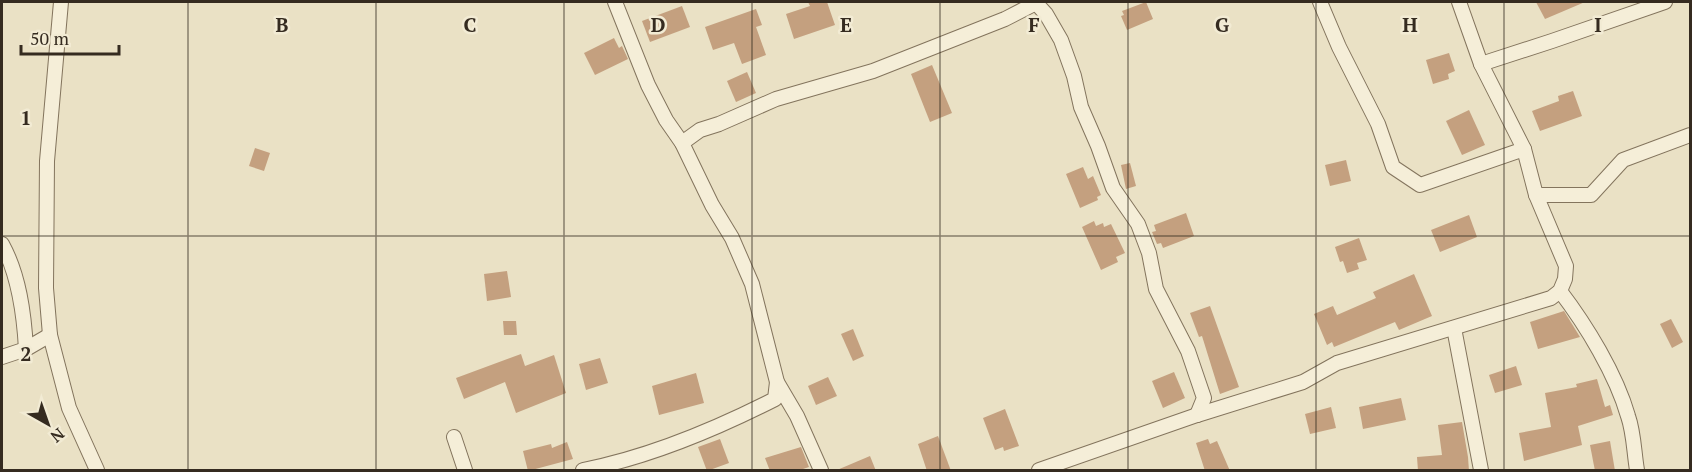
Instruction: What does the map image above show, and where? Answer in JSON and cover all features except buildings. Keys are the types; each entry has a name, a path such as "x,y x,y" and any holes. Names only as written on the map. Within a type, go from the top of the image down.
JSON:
{"street":[{"path":"61,2 47,161 46,288 50,335 69,408 97,471"},
{"path":"615,2 648,85 666,120 682,143 712,205 732,238 752,284 777,382 797,416 821,471"},
{"path":"682,143 700,130 776,99 873,71 1005,19 1036,2 1046,14 1060,40 1074,76 1081,107 1113,188 1138,224 1149,253 1156,289 1188,351 1204,398 1197,415"},
{"path":"1320,2 1378,124 1393,167 1420,184 1524,149"},
{"path":"1039,471 1197,415 1302,382 1337,363 1551,298 1560,291 1565,279 1566,266 1536,195 1524,149 1481,64 1460,2"},
{"path":"1481,64 1665,2"},
{"path":"1536,195 1591,195 1623,160 1690,135"},
{"path":"2,244 11,260 18,285 26,349"},
{"path":"1560,291 1578,314 1619,389 1629,418 1637,471"},
{"path":"1454,328 1481,471"},
{"path":"2,357 26,349 50,335"},
{"path":"584,471 636,458 720,426 775,399 777,382"},
{"path":"454,437 465,471"}]}
